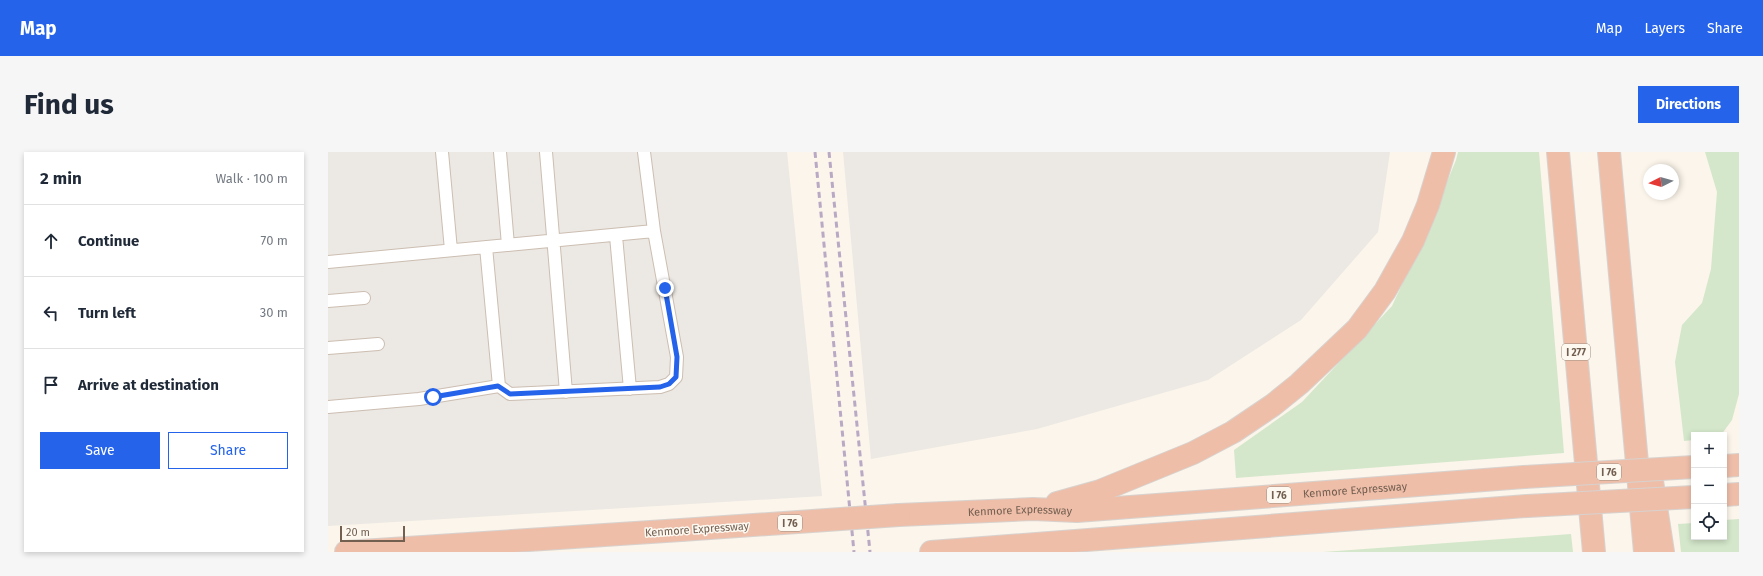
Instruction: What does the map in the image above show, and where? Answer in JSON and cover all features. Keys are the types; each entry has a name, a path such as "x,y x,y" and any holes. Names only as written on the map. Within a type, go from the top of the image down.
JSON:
{"highway":[{"path":"1033,509 1100,491 1193,453 1233,432 1273,405 1299,384 1357,329 1385,291 1412,241 1428,205 1444,152"},
{"name":"I 277","path":"1558,152 1594,552"},
{"path":"1609,152 1645,552"},
{"path":"1621,286 1663,552"},
{"path":"1727,466 1739,465"},
{"name":"Kenmore Expressway","path":"346,552 899,516 1033,509 1077,511 1524,477 1691,467"},
{"path":"1727,495 1739,494"},
{"path":"931,552 1527,506 1691,497"}],"lane":[{"path":"442,152 451,250"},
{"path":"500,152 508,245"},
{"path":"546,152 566,392"},
{"path":"328,407 419,399 498,386 510,394 630,389 660,387 669,384 676,377 677,357 654,231 644,152"},
{"path":"328,262 616,236 654,231"},
{"path":"616,236 630,389"},
{"path":"486,247 498,386"},
{"path":"328,301 364,298"},
{"path":"328,348 378,344"}],"shaded area":[{"path":"328,152 787,152 822,496 328,526"},
{"path":"843,152 1390,152 1378,232 1301,320 1208,380 1037,429 871,459"}],"green space":[{"path":"1458,152 1539,152 1564,453 1236,478 1234,450 1302,402 1392,306 1430,224"},
{"path":"1705,152 1739,152 1739,394 1732,420 1723,432 1691,432 1691,440 1684,441 1675,362 1682,325 1702,303 1711,269 1717,192"},
{"path":"1739,519 1739,552 1681,552 1678,524 1691,523 1691,540 1727,540 1727,520"},
{"path":"1571,534 1573,552 1323,552"}],"railway":[{"path":"815,152 854,552"},
{"path":"829,152 870,552"}],"route":[{"path":"433,397 498,386 510,394 660,387 669,384 676,377 677,357 665,288"}]}
